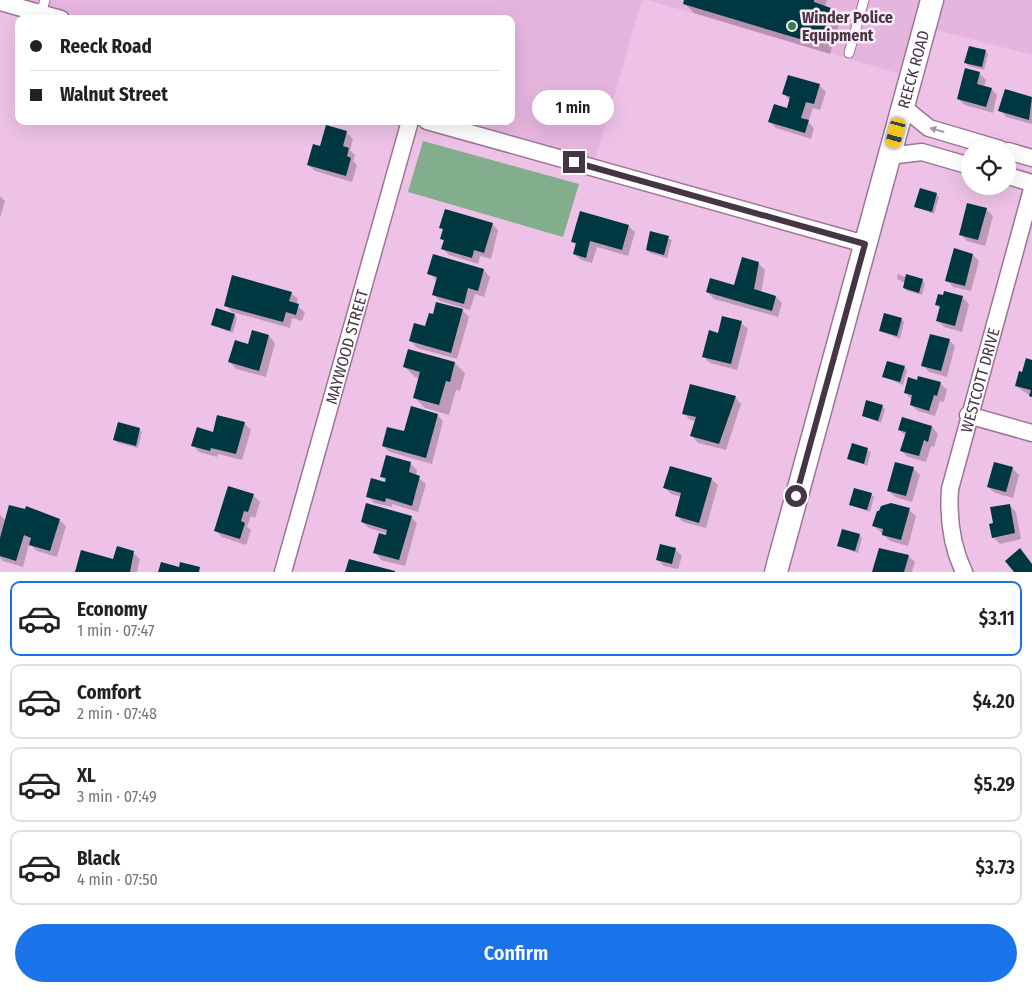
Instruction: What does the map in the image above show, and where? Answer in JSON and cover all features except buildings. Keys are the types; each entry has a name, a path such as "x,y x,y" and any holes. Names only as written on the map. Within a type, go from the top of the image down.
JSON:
{"street":[{"name":"REECK ROAD","path":"776,572 932,0"},
{"path":"0,2 43,7 55,15"},
{"path":"902,108 928,128 969,140"},
{"name":"MAYWOOD STREET","path":"283,572 409,125"},
{"path":"441,125 865,244"},
{"path":"889,156 922,152 961,163"},
{"path":"1016,153 1032,158"},
{"path":"1016,178 1032,183"},
{"name":"WESTCOTT DRIVE","path":"964,572 953,541 949,505 952,473 1032,188"},
{"path":"968,416 1032,433"}],"lane":[{"path":"849,53 864,0"}],"shaded area":[{"path":"0,0 642,0 593,167 441,125 515,125 515,15 48,15"},
{"path":"647,0 1032,0 1032,55 925,27 911,77"}],"green space":[{"path":"423,141 579,184 563,237 408,192"}],"place":[{"name":"Winder Police Equipment","path":"792,26"}],"route":[{"path":"574,162 865,244 796,496"}]}
